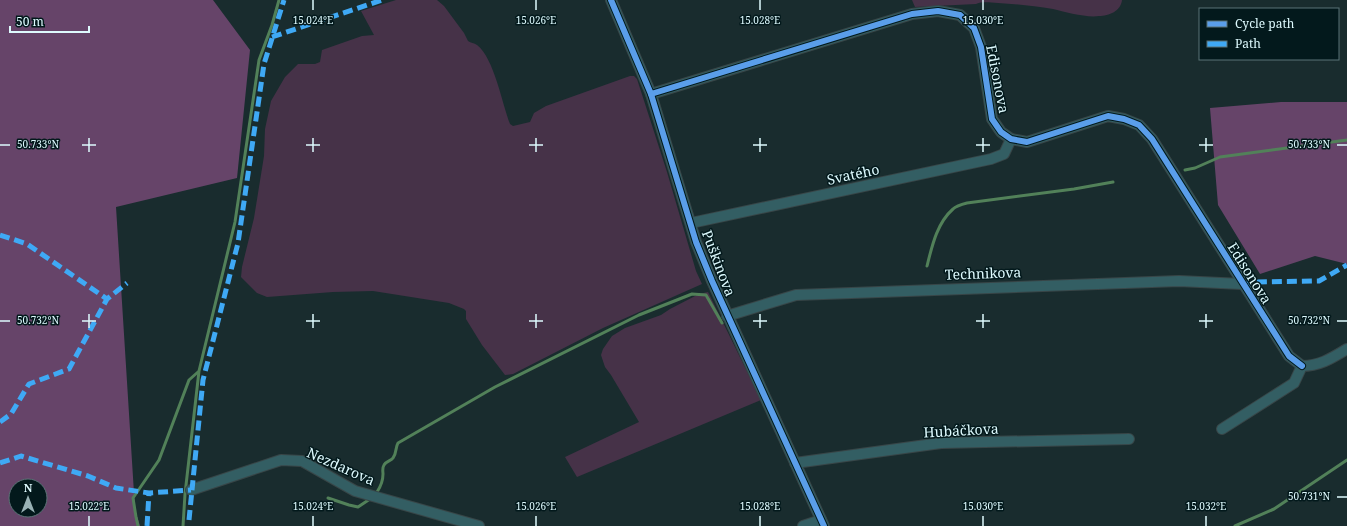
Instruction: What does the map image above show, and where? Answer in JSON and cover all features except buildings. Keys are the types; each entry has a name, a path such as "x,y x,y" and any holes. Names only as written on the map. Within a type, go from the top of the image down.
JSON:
{"street":[{"name":"Puškinova","path":"611,0 651,94 696,242 727,316 823,523"},
{"name":"Edisonova","path":"651,94 912,14 938,11 960,15 974,28 981,47 992,119 1001,132 1011,139 1027,142 1108,116 1124,119 1139,125 1152,139 1288,356 1302,366"},
{"name":"Svatého","path":"691,223 991,159 1004,154 1011,139"},
{"name":"Technikova","path":"727,316 796,295 1179,281 1242,284"},
{"path":"1222,429 1294,382 1302,366 1311,366 1326,362 1347,349"},
{"name":"Hubáčkova","path":"795,463 941,443 1129,439"},
{"name":"Nezdarova","path":"191,490 281,460 302,461 356,491 479,526"},
{"path":"803,526 823,523"}],"shaded area":[{"path":"0,0 213,0 250,50 237,178 116,207 135,509 140,526 0,526"},
{"path":"396,0 437,0 444,6 464,33 468,41 477,45 483,51 493,70 510,124 513,126 530,122 534,113 546,106 630,76 634,76 637,79 667,172 696,271 702,284 603,328 513,374 505,375 482,345 466,319 466,311 449,303 373,291 333,292 267,297 257,293 241,277 254,218 264,156 265,129 271,101 285,77 298,64 315,64 320,62 322,50 362,36 374,35 361,11"},
{"path":"912,0 1122,0 1117,10 1114,12 1103,16 1088,16 1039,7 987,2 976,4 915,7"},
{"path":"1281,102 1347,102 1347,264 1315,256 1260,274 1218,205 1210,108"},
{"path":"708,292 761,400 577,477 565,457 639,422 605,367 601,355 603,349 612,336 625,328 661,315 699,294"}],"waterway":[{"path":"183,526 185,494 199,371 235,222 259,60 272,25 279,0"},
{"path":"1185,170 1195,168 1220,157 1347,140"},
{"path":"927,266 933,243 939,228 947,215 958,206 967,203 1074,189 1113,182"},
{"path":"377,492 381,486 383,466 394,456 398,443 495,387 639,315 692,294 706,295 722,323"},
{"path":"138,526 133,498 159,460 189,380 198,372"},
{"path":"1235,526 1274,509 1347,460"},
{"path":"328,498 358,507 370,499"}],"marked path":[{"path":"189,520 203,380 238,243 264,64 284,0"},
{"path":"272,37 382,0"},
{"path":"0,235 27,244 107,299"},
{"path":"1242,284 1258,282 1319,281 1347,265"},
{"path":"0,422 11,414 29,384 69,369 107,299 127,283"},
{"path":"0,463 21,456 88,476 116,488 149,493 191,490"},
{"path":"147,526 149,493"}],"cycle path":[{"path":"611,0 651,94 696,242 712,281 824,526"},
{"path":"651,94 912,14 938,11 960,15 974,28 981,47 992,119 1001,132 1011,139 1027,142 1108,116 1124,119 1139,125 1152,139 1289,356 1302,366"}]}
